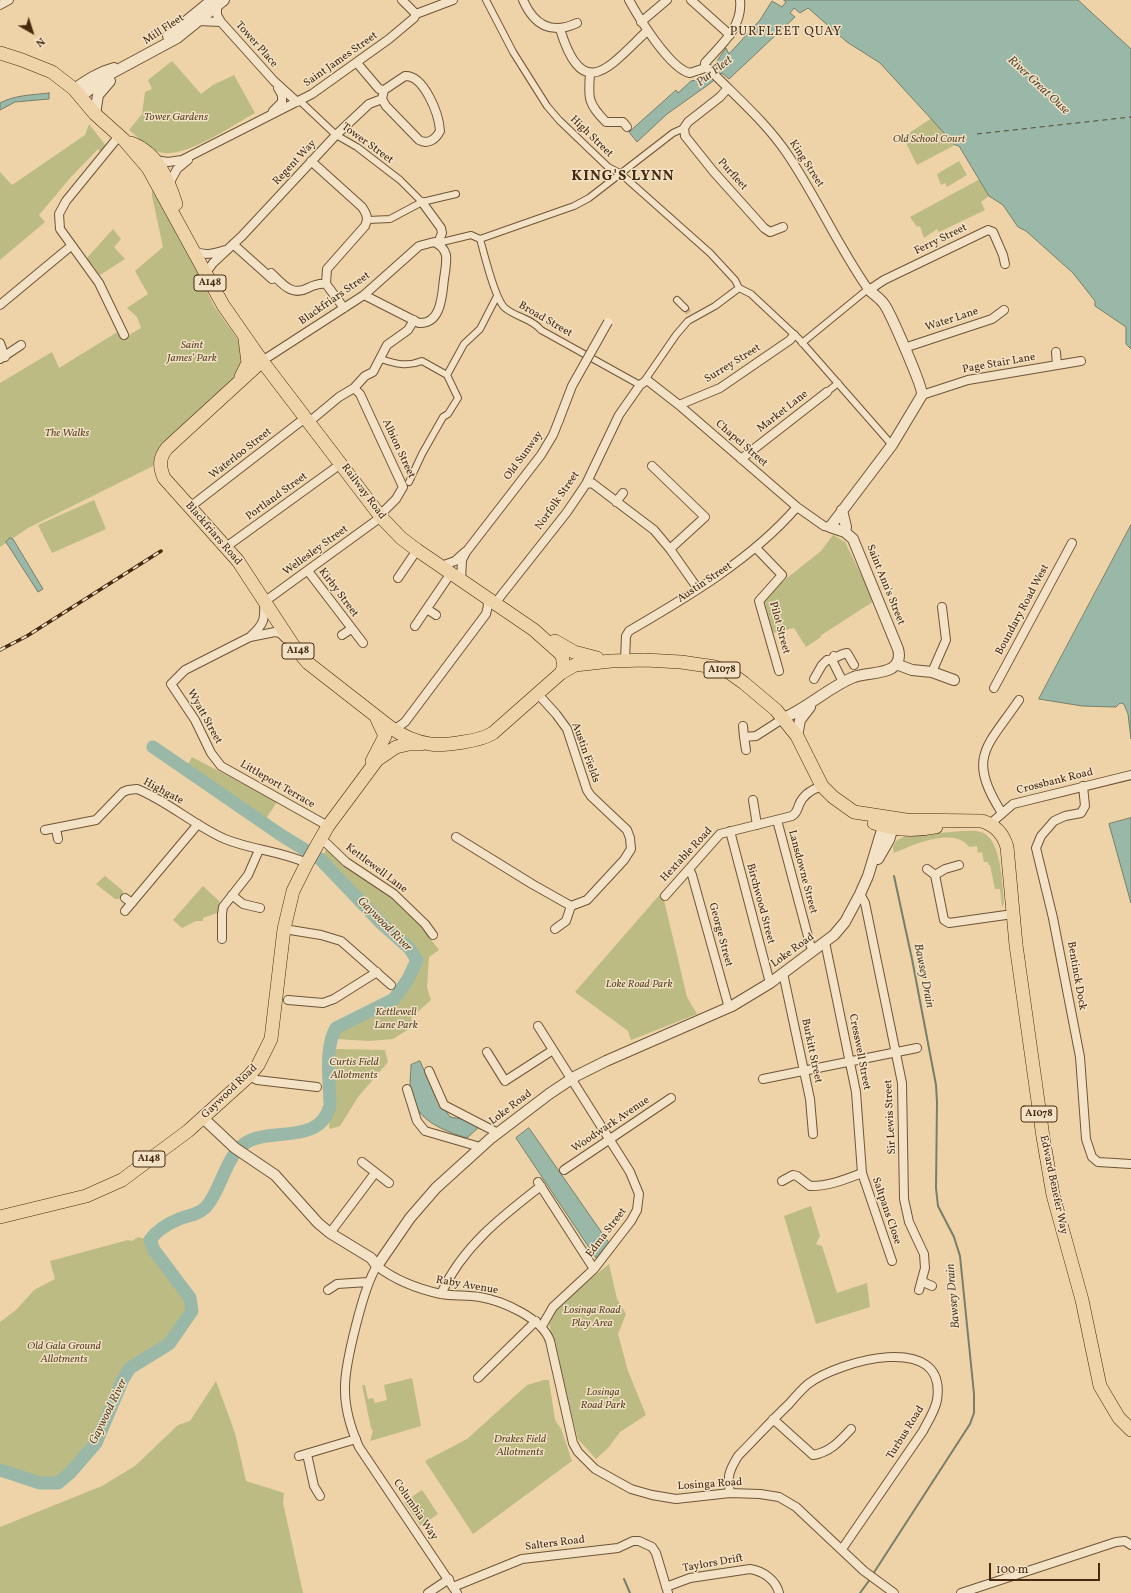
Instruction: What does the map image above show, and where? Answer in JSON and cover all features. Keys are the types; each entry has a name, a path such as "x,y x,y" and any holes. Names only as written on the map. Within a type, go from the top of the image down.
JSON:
{"main road":[{"name":"A148","path":"0,53 45,69 77,93 95,114 122,138 156,179 205,274 223,305 262,361"},
{"name":"A148","path":"122,138 137,145 155,160 169,184 184,232"},
{"name":"Blackfriars Road","path":"234,386 248,363 247,349 243,332"},
{"name":"Blackfriars Road","path":"262,361 162,455 161,470 164,478 238,560 293,645 308,663 394,730"},
{"name":"Railway Road","path":"262,361 342,464 380,516 401,538 492,600"},
{"name":"A148","path":"328,826 364,776 383,754 396,747 409,744 431,744 480,740 488,737 560,673 564,667 562,656 534,630 492,600"},
{"path":"534,630 574,652 612,661"},
{"name":"A1078","path":"560,673 580,663 612,661 681,662 715,667 730,673 744,683 784,718 797,736 822,786 842,803 860,814 890,822 973,820 990,824"},
{"name":"A148","path":"364,776 385,736 381,726 372,712"},
{"name":"A148","path":"394,730 431,744"},
{"name":"Edward Benefer Way","path":"990,824 1000,833 1007,847 1016,946 1033,1073 1053,1195 1082,1300 1100,1386 1118,1418 1131,1430"},
{"name":"Gaywood Road","path":"0,1217 86,1196 122,1180 203,1118 249,1076 267,1050 274,1023 284,929 293,891 328,826"}],"street":[{"path":"0,6 9,0"},
{"path":"402,0 416,14 453,0"},
{"name":"High Street","path":"486,0 513,52 547,106 559,120 608,167 620,173 710,253 735,280 739,288 751,294 802,343 892,445"},
{"path":"523,0 534,19 545,26 560,29 577,23"},
{"path":"629,0 647,31 684,71 694,73 707,68 705,63 730,35 738,19 740,0"},
{"path":"641,22 667,0"},
{"path":"691,0 730,35"},
{"path":"142,58 216,4"},
{"name":"Mill Fleet","path":"77,93 177,38 216,4"},
{"name":"Tower Place","path":"216,4 217,16 221,22 275,82 298,101"},
{"name":"Saint James Street","path":"155,160 172,162 182,160 298,101 357,63 389,39 414,18 416,14"},
{"name":"Tower Place","path":"198,21 221,22"},
{"path":"560,29 572,58 580,68 590,74 596,74 606,69 647,31"},
{"path":"357,63 379,89 384,90"},
{"path":"95,114 97,101 101,91 112,78 130,65"},
{"name":"King Street","path":"707,68 757,117 787,153 806,182 869,290"},
{"path":"590,74 590,104 606,122 625,123"},
{"path":"405,76 416,79 425,90 440,124 440,131 438,135 428,142 419,140 386,106 382,99 384,90 405,76"},
{"name":"Tower Place","path":"275,82 282,95 282,102"},
{"path":"438,243 471,235 480,239 574,206 589,198 673,133 684,128 688,122 720,97 726,86"},
{"name":"Regent Way","path":"205,274 213,263 232,247 336,135 369,104 382,99"},
{"name":"Tower Street","path":"298,101 336,135 357,147 400,180 422,202"},
{"name":"Saint James Street","path":"272,113 282,102"},
{"name":"Purfleet","path":"684,128 685,136 764,228 768,235 783,227"},
{"path":"122,138 79,184 61,208 59,226 71,246 99,282 122,324 124,335"},
{"name":"Saint James Street","path":"169,184 177,169 200,152"},
{"path":"311,161 362,207 368,220"},
{"path":"368,220 390,219 422,202 456,194"},
{"path":"422,202 441,228 442,233 438,243"},
{"path":"344,308 326,284 327,269 365,226 368,220"},
{"name":"Ferry Street","path":"869,290 884,280 988,230 993,232 1003,255 1005,264"},
{"name":"Broad Street","path":"480,239 497,296 504,308 522,319 530,320 542,330 642,383"},
{"name":"Blackfriars Street","path":"262,361 364,294 419,246 430,241 438,243"},
{"path":"364,294 419,323 428,321 438,312 441,303 446,256 438,243"},
{"path":"0,305 71,246"},
{"path":"194,252 203,255 232,247 289,289 300,291 315,284 326,284"},
{"path":"270,274 282,284"},
{"name":"Norfolk Street","path":"394,730 404,722 486,614 488,606 492,600 566,512 586,484 619,415 676,335 692,316 715,306 739,288"},
{"path":"802,343 869,290 887,308 922,390 922,395 892,445 842,510 830,527 844,532 846,527 842,510"},
{"path":"447,375 464,344 480,329 497,296"},
{"path":"677,300 685,308"},
{"path":"491,310 504,308"},
{"name":"Water Lane","path":"904,348 992,319 1004,310"},
{"name":"Waterloo Street","path":"190,507 338,397 354,388 365,376 373,372 387,346 408,330 414,320"},
{"name":"Old Sunway","path":"451,573 541,455 553,435 572,386 608,322"},
{"name":"Surrey Street","path":"679,405 706,394 731,381 790,340 794,335"},
{"path":"0,343 3,358 22,345"},
{"path":"1056,352 1057,365"},
{"path":"380,359 395,364 411,366 422,361 447,375 458,398 448,414 443,416 406,484"},
{"name":"Page Stair Lane","path":"922,395 968,380 1080,361"},
{"name":"Chapel Street","path":"642,383 651,381 797,506 824,526 830,527"},
{"name":"Market Lane","path":"741,459 838,383"},
{"name":"Albion Street","path":"354,388 360,394 406,484 396,499 380,516"},
{"name":"Portland Street","path":"226,547 342,464"},
{"path":"652,466 705,517 670,549"},
{"path":"586,484 592,483 654,530 670,549 698,589"},
{"path":"616,502 622,494"},
{"name":"Austin Street","path":"625,661 626,636 629,631 698,589 756,548 797,506"},
{"name":"Wellesley Street","path":"264,602 308,571 380,516"},
{"name":"Saint Ann's Street","path":"844,532 853,539 878,597 899,653 896,664"},
{"name":"Boundary Road West","path":"994,688 1072,543"},
{"name":"Pilot Street","path":"756,548 782,575 759,601 779,671"},
{"path":"398,578 417,550"},
{"name":"Old Sunway","path":"451,573 455,561 466,552"},
{"name":"Kirby Street","path":"308,571 363,643"},
{"path":"415,626 451,573"},
{"path":"250,637 264,621 264,602"},
{"path":"932,672 946,640 942,607"},
{"path":"427,609 436,615"},
{"name":"Kirby Street","path":"342,635 351,629"},
{"path":"250,637 275,632 280,633 293,645"},
{"name":"Wyatt Street","path":"216,761 195,720 171,684 185,670 250,637"},
{"path":"814,679 822,665 827,660 842,654 847,654 854,665"},
{"path":"833,658 843,682"},
{"path":"744,737 756,736 843,682 867,673 887,670 896,664 912,670 932,672 954,680"},
{"name":"Austin Fields","path":"537,693 567,729 587,790 591,796 627,830 630,838 631,849 624,860 586,900 571,906"},
{"path":"797,736 802,716 818,698"},
{"path":"1002,813 986,784 983,764 985,750 991,737 1019,700"},
{"path":"743,726 746,750"},
{"name":"Littleport Terrace","path":"216,761 223,767 328,826"},
{"name":"Crossbank Road","path":"990,824 1012,804 1131,775"},
{"name":"Hextable Road","path":"665,896 718,835 795,814 802,798 813,789 822,786"},
{"name":"Bentinck Dock","path":"1083,786 1085,806 1081,812 1065,816 1054,821 1041,836 1036,848 1058,940 1080,1057 1086,1139 1092,1156 1098,1162 1131,1164"},
{"name":"Highgate","path":"46,830 96,820 123,792 132,789 141,791 224,838 259,850 290,855 307,863"},
{"path":"753,800 757,825"},
{"name":"Lansdowne Street","path":"777,820 813,951"},
{"name":"Loke Road","path":"377,1266 410,1218 436,1188 480,1147 570,1079 606,1061 729,1008 770,983 825,942 846,922 868,876 889,840 890,822"},
{"path":"125,911 198,824"},
{"path":"56,829 58,839"},
{"name":"Birchwood Street","path":"730,831 770,983"},
{"path":"456,837 532,884 571,906 566,921 555,929"},
{"name":"Kettlewell Lane","path":"321,838 346,862 394,894 425,924 433,935"},
{"path":"222,939 222,911 232,895 248,875 259,850"},
{"path":"935,875 946,869 959,865"},
{"name":"George Street","path":"689,869 692,875 729,1008"},
{"path":"927,869 935,875 943,917 948,922 1013,914"},
{"name":"Sir Lewis Street","path":"860,894 865,903 902,1083 904,1199 909,1222 924,1254 926,1268 923,1282 919,1290"},
{"path":"232,895 243,904 260,908"},
{"path":"125,898 132,903"},
{"path":"284,929 321,935 341,941 391,985"},
{"name":"Cresswell Street","path":"825,942 856,1092 861,1171"},
{"path":"288,1000 323,1003 334,999 377,972"},
{"name":"Burkitt Street","path":"783,973 810,1100 813,1134"},
{"name":"Edma Street","path":"478,1378 539,1324 553,1307 594,1269 631,1222 637,1210 639,1194 630,1172 538,1026"},
{"path":"763,1078 917,1048"},
{"path":"487,1052 505,1081 553,1050"},
{"path":"428,1071 444,1104 498,1133"},
{"path":"249,1076 264,1081 317,1088"},
{"path":"407,1089 416,1121 425,1131 480,1147"},
{"name":"Woodwark Avenue","path":"564,1170 671,1098"},
{"path":"203,1118 235,1148 275,1175 318,1223 330,1233 371,1258 377,1266"},
{"path":"362,1162 389,1183"},
{"path":"838,1178 861,1171"},
{"path":"782,1181 793,1175 797,1176 810,1186 832,1185 861,1171"},
{"name":"Saltpans Close","path":"861,1171 892,1261"},
{"path":"330,1233 375,1172"},
{"path":"442,1294 462,1258 476,1242 500,1218 539,1184 594,1269"},
{"name":"Columbia Way","path":"377,1266 368,1282 348,1363 345,1390 350,1426 356,1439 455,1590"},
{"name":"Raby Avenue","path":"377,1266 390,1276 423,1289 442,1294 481,1298 500,1303 539,1324"},
{"path":"328,1290 337,1284 368,1282"},
{"path":"923,1282 932,1286"},
{"name":"Losinga Road","path":"539,1324 550,1341 573,1443 578,1452 595,1469 631,1489 652,1495 676,1499 730,1493 760,1494 779,1497 796,1507 864,1571 894,1593"},
{"name":"Turbus Road","path":"730,1493 728,1480 730,1469 738,1456 808,1384 833,1371 861,1360 882,1357 909,1359 924,1364 933,1373 937,1381 937,1400 923,1431 842,1549"},
{"path":"774,1419 813,1455 823,1453 836,1446 851,1429"},
{"path":"299,1456 356,1439"},
{"path":"307,1454 314,1486 320,1496"},
{"name":"Salters Road","path":"455,1590 522,1559 618,1548 633,1541 640,1541"},
{"name":"Taylors Drift","path":"640,1541 652,1547 656,1553 667,1590 690,1578 750,1569 758,1570 771,1579 776,1585 778,1593"},
{"path":"961,1593 977,1590 1116,1542 1125,1542 1131,1546"},
{"path":"428,1593 449,1579"}],"green space":[{"name":"Tower Gardens","path":"172,61 201,94 213,85 234,75 255,113 208,140 181,151 169,153 159,152 151,148 129,130 142,114 145,92 152,89 148,80"},
{"name":"Old School Court","path":"932,118 955,145 917,165 903,137"},
{"path":"89,124 107,147 101,153 98,149 71,177 39,215 45,222 0,260 0,172 12,185 85,135"},
{"path":"959,161 967,175 947,187 945,183 941,185 937,174"},
{"path":"980,179 989,196 981,202 985,210 939,232 937,229 924,238 920,226 917,227 910,217"},
{"name":"The Walks","path":"157,189 214,306 246,351 242,371 155,454 153,466 28,528 0,547 0,383 52,352 59,368 119,331 124,338 141,328 137,317 127,308 148,294 135,271 163,247 152,196 152,191"},
{"path":"113,229 121,239 114,247 125,259 100,275 87,258"},
{"path":"94,500 106,529 52,553 38,525"},
{"path":"833,535 845,542 874,601 820,636 821,637 806,647 794,628 773,633 764,599 787,578 821,551"},
{"path":"192,757 277,802 261,826 184,771"},
{"path":"962,831 981,832 988,836 993,844 1000,863 1004,903 1002,907 1000,889 995,889 990,865 988,865 988,862 984,862 982,852 978,853 977,846 969,847 962,841 954,838 944,838 922,842 894,853 893,847 896,841 905,836"},
{"name":"Kettlewell Lane Park","path":"327,848 411,913 439,950 429,957 427,988 431,1000 411,1018 414,1026 393,1039 369,1041 336,1039 337,1030 380,1011 398,998 415,973 419,958 410,944 357,895 322,857"},
{"path":"105,876 122,890 124,895 121,899 115,899 96,884"},
{"path":"203,886 220,902 217,913 203,918 203,921 196,921 182,928 173,920"},
{"name":"Loke Road Park","path":"662,892 687,997 697,1014 631,1040 628,1031 575,992"},
{"name":"Curtis Field Allotments","path":"335,1049 385,1050 388,1062 358,1097 340,1126 330,1129 329,1127"},
{"path":"811,1206 820,1236 816,1244 822,1246 837,1293 867,1283 870,1307 816,1324 784,1216"},
{"name":"Old Gala Ground Allotments","path":"138,1237 150,1240 154,1250 190,1298 192,1311 169,1344 130,1368 123,1379 96,1443 70,1473 58,1483 40,1483 0,1470 0,1322 16,1310 34,1290 55,1279 50,1261 128,1240 132,1241"},
{"name":"Losinga Road Park","path":"609,1264 617,1299 626,1314 618,1334 628,1371 646,1415 620,1432 609,1447 596,1459 578,1439 549,1324 558,1306"},
{"path":"412,1378 421,1426 370,1441 373,1431 371,1428 362,1385 365,1385 368,1399 373,1398 375,1403 387,1400 384,1385"},
{"name":"Drakes Field Allotments","path":"549,1380 555,1420 561,1429 572,1461 473,1534 425,1461 467,1439 527,1385"},
{"path":"216,1381 235,1433 246,1481 284,1493 283,1503 303,1593 0,1593 0,1527 102,1486 135,1466 178,1425 190,1421"},
{"path":"422,1490 438,1514 421,1526 404,1502"}],"water":[{"path":"784,0 1078,0 1131,49 1131,349 1126,344 1126,327 1095,306 1095,301 1073,273 1026,231 1018,227 1003,205 989,196 959,146 955,145 880,63 847,42 808,8 800,13 794,8 790,13 795,17 729,79 722,73 712,82 667,114 637,142 629,132 676,90 678,93 691,81 706,78 716,68 714,65 726,48 729,54 760,20 772,1 782,7 786,2"},
{"path":"49,93 49,99 15,102 0,110 0,103 6,100"},
{"path":"1131,525 1131,739 1128,714 1124,704 1120,703 1116,707 1082,706 1039,699"},
{"path":"10,538 13,539 43,589 38,592 6,542"},
{"path":"1131,818 1131,903 1109,824"},
{"path":"420,1061 436,1097 450,1117 468,1120 479,1127 467,1138 440,1128 424,1117 418,1110 411,1093 410,1079 411,1065"},
{"path":"529,1128 609,1243 596,1258 516,1138"}],"waterway":[{"name":"Gaywood River","path":"0,1470 40,1483 58,1483 70,1473 96,1443 123,1379 130,1368 169,1344 192,1311 190,1298 154,1250 150,1240 166,1225 197,1213 206,1207 217,1190 230,1161 243,1145 251,1140 261,1137 296,1133 307,1130 317,1125 325,1118 330,1106 328,1066 330,1045 336,1028 394,999 408,979 417,960 409,948 381,923 320,859 281,835 153,747"},
{"name":"Bawsey Drain","path":"873,1574 970,1424 974,1413 974,1394 960,1256 954,1237 938,1206 936,1188 936,1085 912,959 894,876"},
{"name":"Bawsey Drain","path":"860,1593 871,1578"},
{"path":"624,1579 630,1593"}],"ferry route":[{"path":"977,134 1131,117"}],"tunnel":[{"path":"685,308 691,315"}],"railway":[{"path":"0,650 27,636 161,551"}],"district":[{"name":"PURFLEET QUAY","path":"786,33"},
{"name":"KING'S LYNN","path":"623,177"}],"water label":[{"name":"Pur Fleet","path":"715,72"},
{"name":"River Great Ouse","path":"1038,86"}],"park label":[{"name":"Saint James’ Park","path":"192,352"},
{"name":"Losinga Road Play Area","path":"592,1317"}]}
